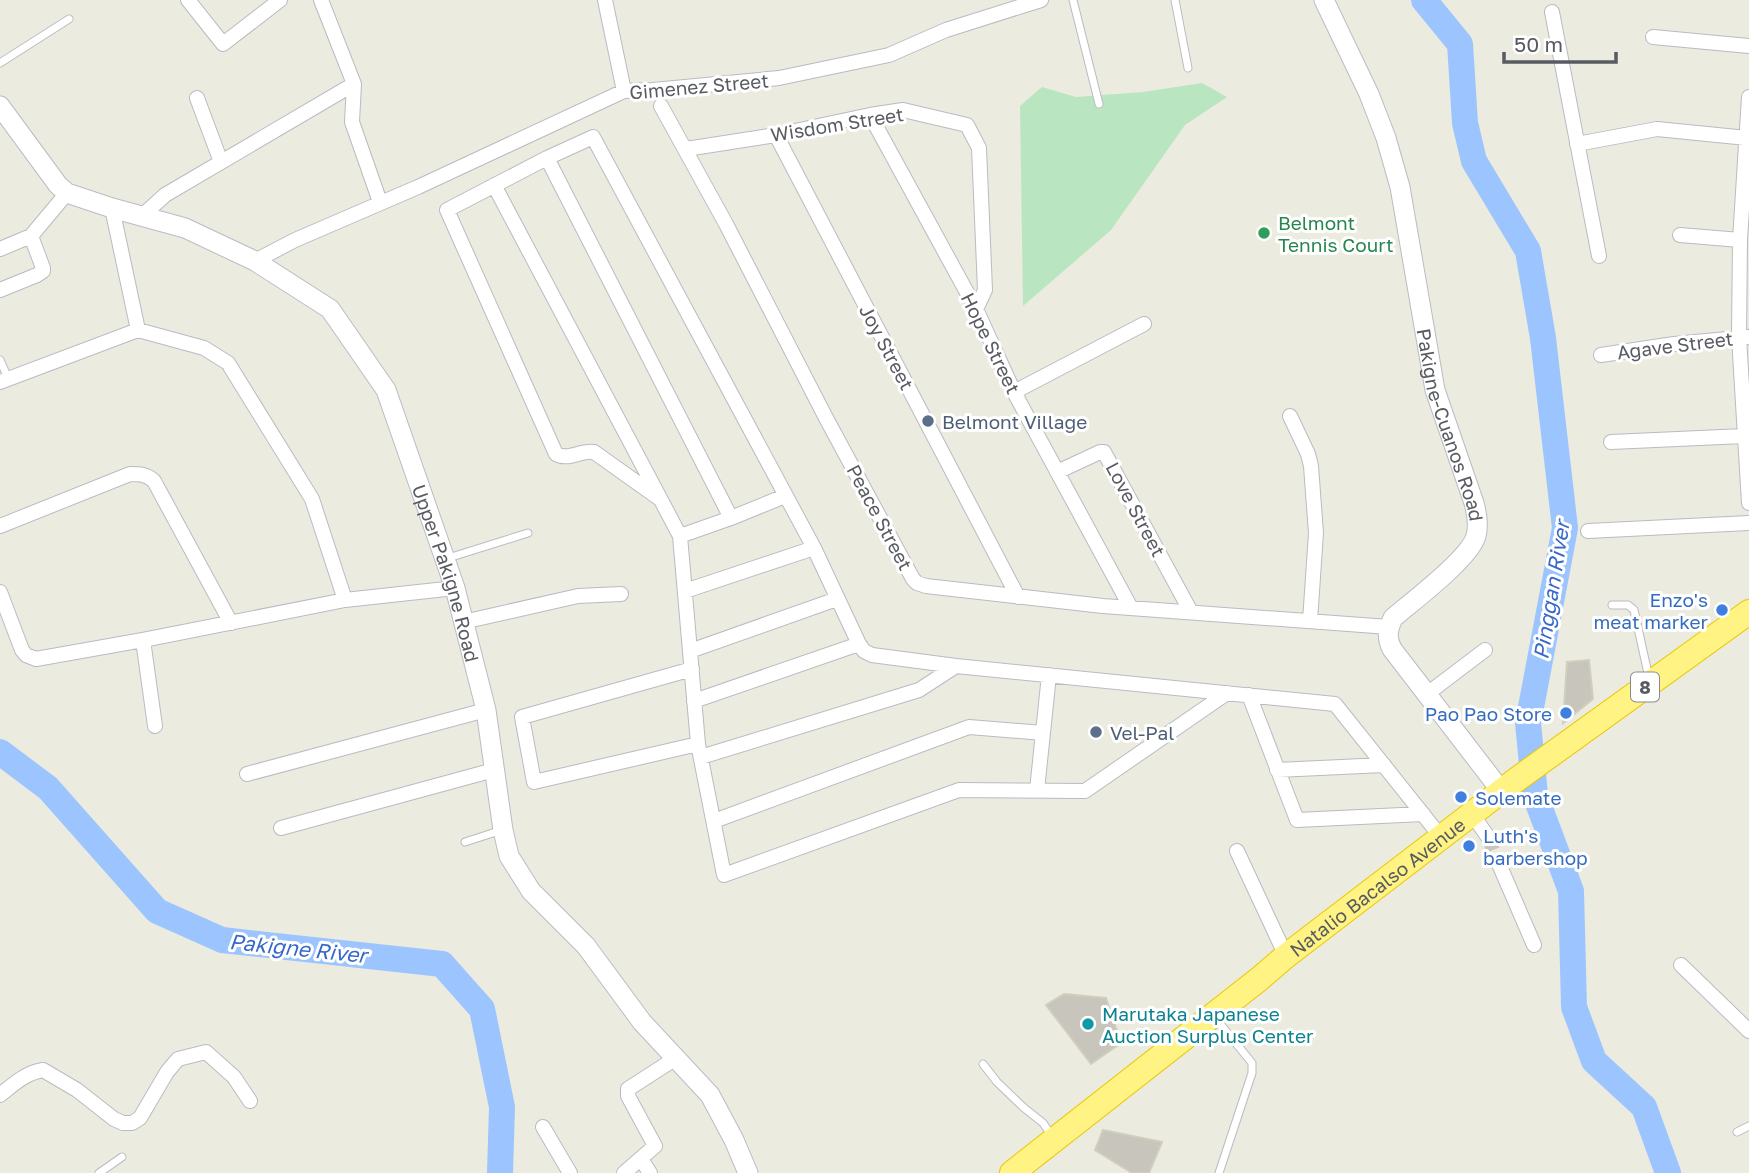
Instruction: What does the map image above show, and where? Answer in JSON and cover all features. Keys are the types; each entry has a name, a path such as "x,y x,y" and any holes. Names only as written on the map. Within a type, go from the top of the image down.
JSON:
{"highway":[{"name":"Natalio Bacalso Avenue","path":"1012,1173 1441,837 1554,751 1749,612"}],"street":[{"path":"188,0 223,44 261,6 280,0"},
{"path":"321,0 354,84 352,122 380,202"},
{"path":"605,0 624,91"},
{"name":"Gimenez Street","path":"255,261 295,240 418,187 624,91 779,78 889,55 946,30 1041,0"},
{"name":"Pakigne-Cuanos Road","path":"1324,0 1369,94 1386,138 1400,187 1435,390 1478,519 1476,536 1469,550 1393,618 1389,627"},
{"path":"1552,12 1599,256"},
{"path":"1653,37 1749,46"},
{"path":"142,216 165,195 354,84"},
{"path":"1749,97 1740,240 1744,436 1749,503"},
{"path":"197,98 222,162"},
{"path":"0,106 58,185 67,193 31,236 0,249"},
{"name":"Peace Street","path":"661,106 913,579 926,586 1018,597 1389,627"},
{"name":"Wisdom Street","path":"685,149 776,135 903,110 967,125 979,148 985,290 976,309"},
{"name":"Hope Street","path":"870,115 976,309 1014,392 1130,608"},
{"path":"1577,144 1657,130 1747,138"},
{"name":"Joy Street","path":"776,135 1018,597"},
{"path":"660,499 596,453 588,451 565,457 556,454 447,210 593,136 814,548 864,651 872,655 956,666 1335,704 1441,837"},
{"path":"547,158 731,518"},
{"path":"494,185 680,536 700,750 724,875 959,790 1085,791 1227,693"},
{"name":"Upper Pakigne Road","path":"67,193 186,228 255,261 330,309 386,390 455,588 486,710 509,856 531,891 586,946 642,1022 710,1095 748,1173"},
{"path":"112,208 138,330"},
{"path":"0,290 43,271 31,236"},
{"path":"1680,236 1740,240"},
{"path":"1014,392 1144,324"},
{"path":"4,381 138,330 204,348 228,363 312,499 345,600"},
{"name":"Agave Street","path":"1601,355 1744,337"},
{"path":"1290,416 1311,466 1316,533 1310,621"},
{"path":"1611,442 1744,436"},
{"name":"Love Street","path":"1057,472 1104,452 1191,612"},
{"path":"0,527 130,474 148,476 154,481 231,623"},
{"path":"680,536 785,496"},
{"path":"1588,531 1749,523"},
{"path":"685,591 814,548"},
{"path":"0,592 22,650 36,659 345,600 455,588"},
{"path":"463,622 578,596 621,594"},
{"path":"690,651 837,599"},
{"path":"1389,627 1387,638 1392,649 1427,694 1509,786"},
{"path":"142,640 155,726"},
{"path":"694,701 859,644"},
{"path":"1427,694 1485,650"},
{"path":"692,669 522,717 534,782 700,750 919,690 956,666"},
{"path":"1037,790 1049,675"},
{"path":"1249,695 1297,820 1423,814"},
{"path":"247,774 486,710"},
{"path":"714,821 969,727 1042,733"},
{"path":"1277,770 1384,765"},
{"path":"281,828 494,770"},
{"path":"1472,814 1488,837"},
{"path":"1237,851 1286,956"},
{"path":"1499,864 1534,945"},
{"path":"1681,965 1749,1031"},
{"path":"0,1095 24,1076 43,1070 78,1090 114,1119 123,1123 132,1122 140,1118 167,1072 178,1059 206,1052 234,1077 250,1101"},
{"path":"624,1173 655,1146 628,1096 628,1089 676,1058"},
{"path":"543,1127 570,1173"},
{"path":"641,1159 650,1173"}],"lane":[{"path":"1073,0 1099,104"},
{"path":"1175,0 1188,68"},
{"path":"0,63 69,19"},
{"path":"0,360 4,381"},
{"path":"444,559 528,533"},
{"path":"1612,605 1628,605 1634,610 1650,683"},
{"path":"466,842 503,830"},
{"path":"1213,1016 1252,1063 1252,1073 1219,1173"},
{"path":"983,1064 1014,1099 1043,1122 1055,1139"},
{"path":"1737,1132 1749,1126"},
{"path":"99,1173 122,1157"}],"green space":[{"path":"1202,83 1227,97 1185,125 1111,230 1023,306 1020,106 1042,87 1076,97 1143,92"}],"building":[{"path":"1589,660 1593,699 1563,723 1567,662"},
{"name":"Marutaka Japanese Auction Surplus Center","path":"1064,994 1106,998 1121,1043 1091,1064 1046,1005"},
{"path":"1103,1130 1162,1142 1149,1173 1132,1173 1095,1150"}],"waterway":[{"name":"Pinggan River","path":"1424,0 1460,44 1465,123 1474,161 1528,251 1543,338 1565,528 1528,723 1535,795 1571,891 1574,1007 1594,1061 1644,1107 1668,1173"},
{"name":"Pakigne River","path":"0,752 48,788 157,911 222,940 442,964 482,1009 502,1107 500,1173"}],"tunnel":[{"path":"1488,837 1499,864"}],"place":[{"name":"Belmont Tennis Court","path":"1264,233"},
{"name":"Belmont Village","path":"928,421"},
{"name":"Enzo's meat marker","path":"1722,610"},
{"name":"Pao Pao Store","path":"1566,713"},
{"name":"Vel-Pal","path":"1096,732"},
{"name":"Solemate","path":"1461,797"},
{"name":"Luth's barbershop","path":"1469,846"},
{"name":"Marutaka Japanese Auction Surplus Center","path":"1088,1024"}]}
